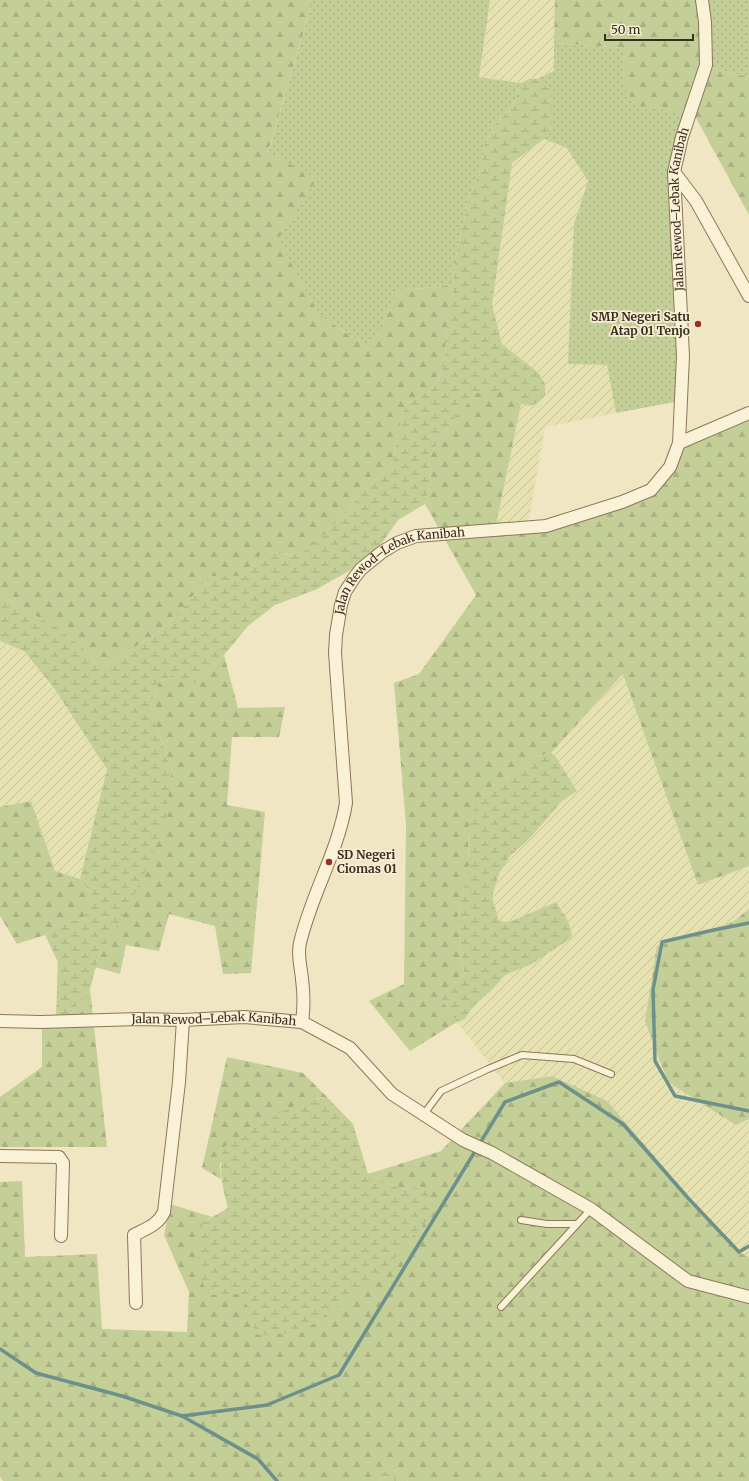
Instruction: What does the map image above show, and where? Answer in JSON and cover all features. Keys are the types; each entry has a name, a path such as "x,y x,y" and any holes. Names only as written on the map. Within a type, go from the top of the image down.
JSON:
{"street":[{"name":"Jalan Rewod–Lebak Kanibah","path":"0,1021 41,1022 138,1019 184,1020 244,1017 302,1022 304,1008 302,978 298,954 300,942 310,910 323,879 344,818 346,803 336,653 336,634 345,592 361,569 382,552 397,543 416,536 546,526 622,502 651,490 670,467 679,443 683,356 674,172 682,137 706,65 702,0"},
{"path":"674,172 696,201 749,296"},
{"path":"679,443 749,413"},
{"path":"136,1303 134,1235 160,1220 164,1212 179,1082 184,1020"},
{"path":"302,1022 350,1048 392,1094 463,1140 492,1153 591,1209 688,1281 749,1297"},
{"path":"0,1156 59,1157 63,1163 62,1236"}],"lane":[{"path":"424,1114 441,1090 522,1055 574,1059 611,1074"},
{"path":"501,1307 591,1209"},
{"path":"521,1220 547,1224 576,1224"}],"shaded area":[{"path":"490,0 555,0 554,71 537,79 529,79 521,83 479,77"},
{"path":"544,139 567,148 588,181 574,224 568,363 607,365 616,413 545,427 528,524 496,525 521,404 530,406 538,372 502,344 492,305 512,162"},
{"path":"0,641 24,651 54,688 107,769 80,879 55,871 31,801 0,807"},
{"path":"624,674 698,885 749,866 749,909 733,922 657,946 736,1125 749,1119 749,1257 736,1251 552,1076 505,1083 457,1022 465,1019 473,1006 492,990 505,975 530,965 556,902 508,922 499,921 492,897 499,874 510,856 530,838 562,801 577,791 555,756 551,753"}],"green space":[{"path":"0,0 313,0 268,152 317,179 278,239 319,314 369,349 398,291 453,285 452,300 447,319 445,362 433,388 406,405 398,431 394,459 385,471 361,493 349,510 311,546 302,552 290,555 273,552 258,557 249,573 245,576 213,576 205,580 185,606 157,633 103,667 99,667 84,649 54,625 28,612 0,594"},
{"path":"313,0 490,0 479,77 521,83 513,105 493,127 484,146 481,167 468,201 455,260 453,285 398,291 369,349 319,314 277,239 268,153"},
{"path":"555,0 701,0 703,66 749,77 749,215 695,116 636,105 623,85 624,48 554,43"},
{"path":"701,0 749,0 749,77 703,66"},
{"path":"554,43 624,48 623,85 695,116 677,162 680,401 616,413 607,365 568,364 574,224 588,181 567,148 544,139 552,127 549,88 537,79 554,71"},
{"path":"529,79 537,79 549,88 553,95 552,127 544,139 512,163 492,305 502,344 539,373 545,384 545,395 539,402 530,406 521,404 503,391 485,391 477,393 456,416 433,450 429,461 431,480 425,504 398,520 382,543 358,566 317,589 275,605 248,626 224,655 195,683 184,684 175,674 159,682 150,708 172,771 165,821 142,880 107,944 99,955 90,989 71,1013 56,1017 58,962 45,935 65,921 82,920 95,898 80,879 107,769 54,688 24,651 0,641 0,594 28,612 54,625 84,649 99,667 103,667 157,633 185,606 205,580 213,576 245,576 249,573 258,557 264,553 273,552 290,555 302,552 311,546 349,510 361,493 385,471 394,459 398,431 406,405 433,388 437,382 445,362 447,319 452,300 455,260 468,201 481,167 484,146 493,127 513,105 521,83"},
{"path":"485,391 503,391 521,404 496,525 528,524 615,511 657,489 679,444 749,416 749,866 698,885 623,674 551,753 534,757 523,768 490,788 468,830 469,865 457,920 464,974 447,991 443,1002 457,1022 410,1051 369,1001 404,984 406,824 394,683 419,674 476,595 425,504 431,480 429,461 433,450 456,416 477,393"},
{"path":"224,655 238,708 285,707 279,737 232,737 227,805 265,812 251,973 223,974 215,926 169,914 159,951 126,945 120,974 95,967 99,955 107,944 172,771 150,708 159,682 175,674 195,683"},
{"path":"551,753 555,756 577,791 562,801 530,838 510,856 499,874 492,897 499,921 509,922 556,902 569,924 571,929 571,938 530,965 505,975 492,990 473,1006 465,1019 457,1022 440,995 447,991 464,974 457,920 469,865 468,830 476,804 490,788 523,768 534,757"},
{"path":"31,801 55,871 80,879 95,898 82,920 65,921 45,935 17,944 0,916 0,807"},
{"path":"749,909 749,1119 736,1125 668,1082 645,1021 657,946 733,922"},
{"path":"90,989 107,1147 0,1147 0,1097 42,1067 42,1025 56,1017 71,1013"},
{"path":"227,1057 303,1073 327,1097 317,1098 220,1163 221,1179 202,1168"},
{"path":"552,1076 607,1101 736,1251 749,1257 749,1481 408,1481 395,1470 383,1472 379,1481 3,1481 0,1477 0,1182 22,1181 25,1257 97,1254 102,1329 187,1332 189,1292 164,1235 170,1204 212,1217 202,1223 426,1187 401,1189 368,1174 441,1151 505,1083"},
{"path":"327,1097 353,1124 368,1174 401,1189 426,1187 434,1212 381,1274 301,1333 257,1335 243,1294 209,1295 200,1278 197,1254 202,1223 228,1208 221,1171 224,1147 273,1116 300,1104"},
{"path":"395,1470 408,1481 379,1481 382,1472"}],"waterway":[{"path":"749,923 662,942 653,990 655,1061 675,1096 749,1111"},
{"path":"182,1416 267,1405 339,1375 505,1102 559,1082 623,1124 688,1198 739,1252 749,1246"},
{"path":"0,1349 36,1373 122,1396 182,1416 258,1459 277,1481"}],"place":[{"name":"SMP Negeri Satu Atap 01 Tenjo","path":"698,324"},
{"name":"SD Negeri Ciomas 01","path":"329,862"}]}
